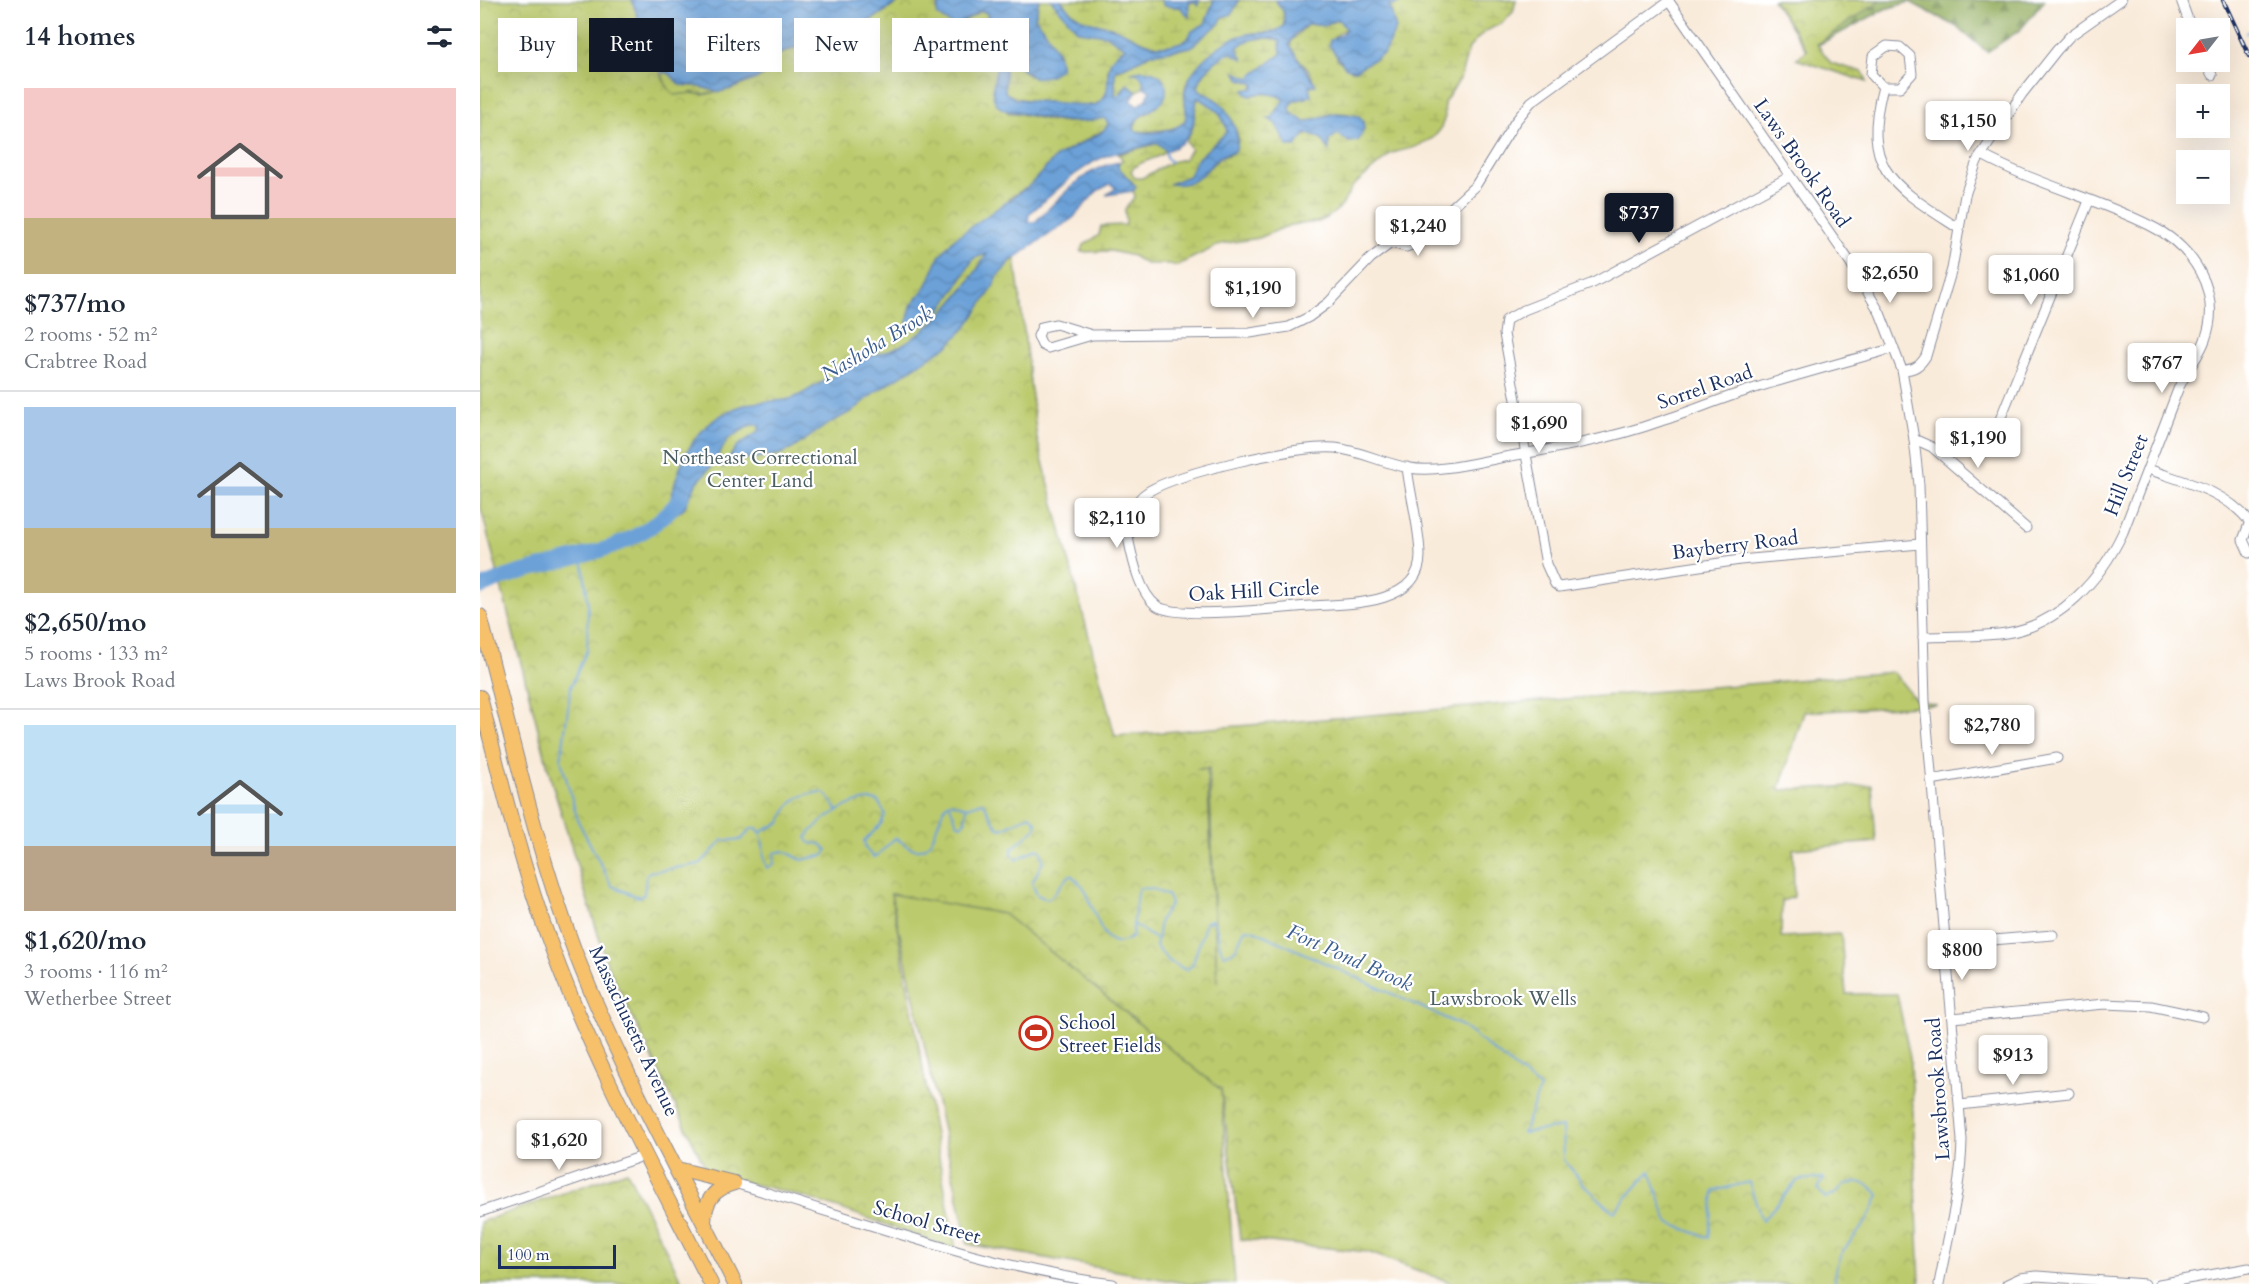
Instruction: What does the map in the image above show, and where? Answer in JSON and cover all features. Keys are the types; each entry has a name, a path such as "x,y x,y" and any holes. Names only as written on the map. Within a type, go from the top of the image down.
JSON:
{"highway":[{"name":"Massachusetts Avenue","path":"480,616 552,885 576,953 609,1030 735,1284"},
{"name":"Massachusetts Avenue","path":"480,697 530,883 553,950 582,1020 711,1284"},
{"path":"677,1169 734,1183"},
{"path":"704,1222 709,1199 722,1186 734,1183"}],"street":[{"path":"1391,243 1410,246 1418,240 1422,227 1449,210 1476,185 1515,122 1541,93 1669,0"},
{"name":"Laws Brook Road","path":"1669,0 1868,291 1894,348 1902,370 1914,439 1924,674"},
{"path":"1902,370 1911,370 1920,365 1926,356 1941,314 1970,178 1982,155 2022,94 2057,50 2077,31 2121,0"},
{"path":"2181,0 2188,18"},
{"path":"1900,47 1912,60 1910,78 1900,87 1883,87 1871,74 1871,61 1882,48 1900,47"},
{"path":"1883,87 1874,131 1876,149 1884,166 1908,194 1958,228"},
{"name":"Hill Street","path":"1923,637 2008,633 2034,625 2071,602 2091,583 2112,554 2183,377 2205,340 2210,303 2198,266 2179,244 2151,225 2016,173 1982,155"},
{"path":"1526,453 1504,334 1506,322 1524,310 1593,283 1789,177"},
{"path":"1999,422 2090,201"},
{"path":"1092,335 1054,348 1042,345 1038,336 1042,327 1049,324 1092,335 1250,333 1289,327 1319,311 1371,258 1391,243 1395,228 1401,222 1409,222 1422,227"},
{"name":"Sorrel Road","path":"1526,453 1593,441 1660,422 1742,392 1894,348"},
{"path":"1914,439 1932,447 2026,528"},
{"name":"Oak Hill Circle","path":"1407,467 1420,556 1414,577 1398,593 1351,603 1183,613 1159,607 1150,600 1144,588 1129,540 1129,521 1134,507 1147,492 1170,482 1217,467 1332,448 1373,456 1407,467 1445,466 1526,453"},
{"name":"Bayberry Road","path":"1526,453 1546,564 1555,585 1576,585 1740,560 1920,544"},
{"path":"2148,469 2218,495 2236,506 2249,522 2243,535 2249,553"},
{"name":"Lawsbrook Road","path":"1924,674 1931,780 1960,1105 1962,1174 1940,1284"},
{"path":"1931,780 2057,758"},
{"path":"1945,944 2053,934"},
{"path":"1952,1018 2105,1004 2151,1006 2203,1017"},
{"path":"1960,1105 2069,1093"},
{"path":"480,1212 646,1155"},
{"name":"School Street","path":"734,1183 911,1238 992,1260 1065,1277 1113,1284"},
{"path":"2159,1284 2249,1268"},
{"path":"2007,1284 2031,1276 2145,1284"}],"green space":[{"name":"Northeast Correctional Center Land","path":"480,0 632,0 638,18 589,18 589,72 659,72 669,90 675,95 692,93 703,95 731,89 763,76 766,72 782,72 782,53 794,48 794,72 880,72 880,18 875,18 902,0 940,0 936,10 945,18 892,18 892,72 996,72 993,89 1008,113 1060,122 1104,117 1108,120 1107,128 1056,157 1029,186 1008,199 1037,439 1115,736 1893,672 1916,700 1937,705 1804,712 1779,790 1872,785 1876,842 1793,849 1794,897 1782,901 1781,937 1841,934 1846,994 1897,994 1911,1063 1920,1284 1454,1284 1368,1252 1240,1239 1221,1089 891,894 956,1250 804,1197 710,1177 607,964 552,783 480,505","holes":["1209,768 1217,982 1207,769 1196,769"]},
{"path":"1039,0 1051,0 1077,20 1125,45 1127,48 1108,67 1108,90 1101,103 1094,105 1052,104 1023,99 1005,92 1005,72 1025,72 1029,76 1059,54 1035,18"},
{"path":"1061,0 1161,0 1164,6 1180,7 1189,12 1188,6 1191,2 1214,0 1205,24 1195,29 1187,40 1159,46 1145,43 1111,27 1081,19"},
{"path":"1239,0 1275,0 1284,12 1284,26 1270,32 1244,35 1192,76 1185,87 1186,118 1183,124 1161,130 1144,132 1134,130 1137,118 1148,113 1166,94 1139,73 1143,78 1144,87 1136,92 1131,86 1123,88 1120,95 1115,96 1115,71 1151,54 1191,47 1222,17 1232,13"},
{"path":"1401,0 1516,0 1513,12 1502,23 1484,32 1469,48 1460,79 1444,103 1445,117 1440,130 1433,138 1415,147 1392,153 1352,187 1342,206 1318,222 1290,225 1259,238 1221,244 1176,266 1146,264 1133,256 1111,251 1081,252 1084,245 1099,235 1101,226 1126,225 1125,209 1135,196 1133,191 1136,186 1118,167 1119,162 1123,160 1118,154 1159,143 1166,151 1135,167 1131,171 1135,178 1142,178 1171,162 1184,159 1191,149 1186,142 1193,127 1197,98 1217,111 1227,132 1196,160 1189,176 1172,183 1190,182 1216,161 1231,154 1239,140 1232,124 1228,117 1198,88 1205,73 1218,59 1231,53 1242,58 1237,47 1246,42 1264,38 1280,41 1281,54 1249,78 1237,74 1241,79 1255,84 1246,94 1250,96 1268,94 1284,100 1272,118 1268,118 1275,122 1286,142 1313,133 1322,139 1329,149 1329,139 1338,134 1349,142 1363,121 1357,116 1342,113 1305,122 1291,113 1290,108 1293,101 1307,98 1309,86 1315,85 1309,71 1291,49 1291,41 1308,24 1324,25 1338,19 1346,28 1334,37 1337,59 1351,70 1356,70 1383,54 1396,29 1389,3"},
{"path":"1773,0 2045,0 2020,30 1987,52 1957,27 1910,2 1885,9 1807,51"},
{"path":"1773,0 1880,0 1817,44 1831,63 1863,72 1867,82 1796,59 1807,50"},
{"name":"Northeast Correctional Center Land","path":"981,11 986,12 988,18 970,18"},
{"path":"662,72 669,73 680,85 697,86 719,92 668,98"},
{"name":"School Street Fields","path":"891,894 1004,914 1221,1090 1235,1284 1189,1284 968,1244"},
{"path":"627,1171 683,1284 480,1284 480,1222"}],"water":[{"path":"632,0 902,0 874,18 794,18 794,48 782,53 782,18 686,18 686,72 766,72 763,76 719,92 697,86 680,85 669,73 662,72 674,72 674,18 638,18"},
{"path":"940,0 1039,0 1035,18 1056,49 1060,69 1049,76 1033,78 1026,72 1029,72 1029,18 989,18 986,12 980,11 969,18 942,18 937,15"},
{"path":"1051,0 1061,0 1081,19 1111,27 1145,43 1167,46 1187,40 1192,31 1205,24 1214,0 1239,0 1232,14 1222,17 1220,23 1191,47 1151,54 1115,71 1115,95 1120,95 1127,84 1136,92 1131,101 1137,106 1147,99 1150,91 1144,87 1140,75 1132,72 1144,70 1161,76 1166,86 1164,99 1138,119 1134,130 1146,133 1168,130 1185,121 1187,83 1192,73 1208,55 1238,37 1271,32 1284,26 1284,12 1275,0 1401,1 1394,6 1389,4 1396,29 1383,54 1356,70 1346,68 1329,45 1330,40 1341,35 1346,29 1338,19 1324,26 1308,24 1295,34 1289,45 1316,85 1309,86 1311,96 1293,101 1290,107 1291,113 1305,122 1336,113 1359,116 1363,120 1364,129 1358,141 1349,142 1338,134 1329,140 1329,150 1320,138 1305,134 1296,146 1288,146 1275,123 1267,118 1272,118 1284,100 1268,94 1250,96 1246,94 1244,90 1254,88 1255,84 1241,79 1235,72 1249,78 1281,54 1280,41 1264,38 1246,42 1237,48 1243,59 1231,53 1221,58 1210,66 1198,88 1219,102 1227,112 1236,132 1235,151 1220,157 1192,182 1169,184 1189,176 1196,160 1227,132 1217,111 1197,98 1191,130 1187,137 1175,147 1166,151 1158,143 1108,155 1095,161 1074,175 1029,214 1028,222 1035,222 1072,186 1106,166 1119,162 1118,167 1136,187 1133,191 1106,195 1116,188 1110,184 1097,191 1073,218 1012,260 998,276 991,291 967,326 949,345 792,449 778,455 738,460 723,467 737,446 758,432 760,425 751,425 728,439 713,465 696,484 684,508 667,520 681,465 699,434 712,421 728,411 748,404 788,400 796,397 866,359 900,346 927,328 960,294 987,254 974,258 948,300 931,319 910,328 907,323 911,306 927,285 939,257 954,239 1029,186 1056,157 1101,133 1109,124 1104,118 1062,121 1002,109 994,99 996,72 1005,72 1005,92 1015,99 1093,106 1102,100 1108,86 1111,61 1116,54 1126,48 1106,35 1078,31"},
{"path":"1161,0 1199,0 1198,6 1194,1 1189,3 1189,17 1180,7 1164,6"}],"waterway":[{"path":"1166,151 1166,157 1171,162"},
{"name":"Nashoba Brook","path":"482,587 508,576 616,545 662,518 682,496"},
{"name":"Fort Pond Brook","path":"582,557 588,602 587,650 571,686 561,760 578,821 612,886 638,897 644,895 646,876 649,872 700,864 723,840 741,840 751,829 757,828 762,837 767,868 774,864 774,853 784,851 802,860 825,855 827,850 821,844 810,843 806,838 819,824 838,810 869,800 878,801 885,814 881,824 864,841 866,849 873,857 895,838 911,848 920,849 926,846 935,832 941,814 950,802 967,807 983,802 997,827 1002,829 1030,815 1037,823 1035,829 1012,849 1012,855 1016,860 1036,849 1041,851 1043,861 1032,883 1037,895 1047,899 1071,875 1084,888 1100,928 1113,941 1121,942 1132,937 1137,892 1140,888 1153,889 1168,896 1171,904 1160,920 1156,947 1169,961 1186,970 1192,966 1206,922 1212,920 1217,928 1224,955 1236,948 1245,929 1253,930 1462,1026 1540,1088 1523,1133 1563,1127 1564,1160 1585,1186 1614,1212 1650,1171 1668,1223 1709,1238 1714,1191 1749,1182 1762,1221 1798,1180 1824,1178 1818,1189 1825,1198 1836,1194 1844,1184 1868,1185 1879,1195 1866,1222 1839,1257 1835,1284"},
{"name":"Fort Pond Brook","path":"761,832 781,822 792,802 809,794 825,793 838,811"},
{"name":"Fort Pond Brook","path":"949,803 957,823 961,825 965,821 967,807"},
{"name":"Fort Pond Brook","path":"1135,925 1155,939"}],"railway":[{"path":"2223,0 2249,56"}],"place":[{"name":"School Street Fields","path":"1036,1033"}],"park label":[{"name":"Lawsbrook Wells","path":"1503,998"}]}
